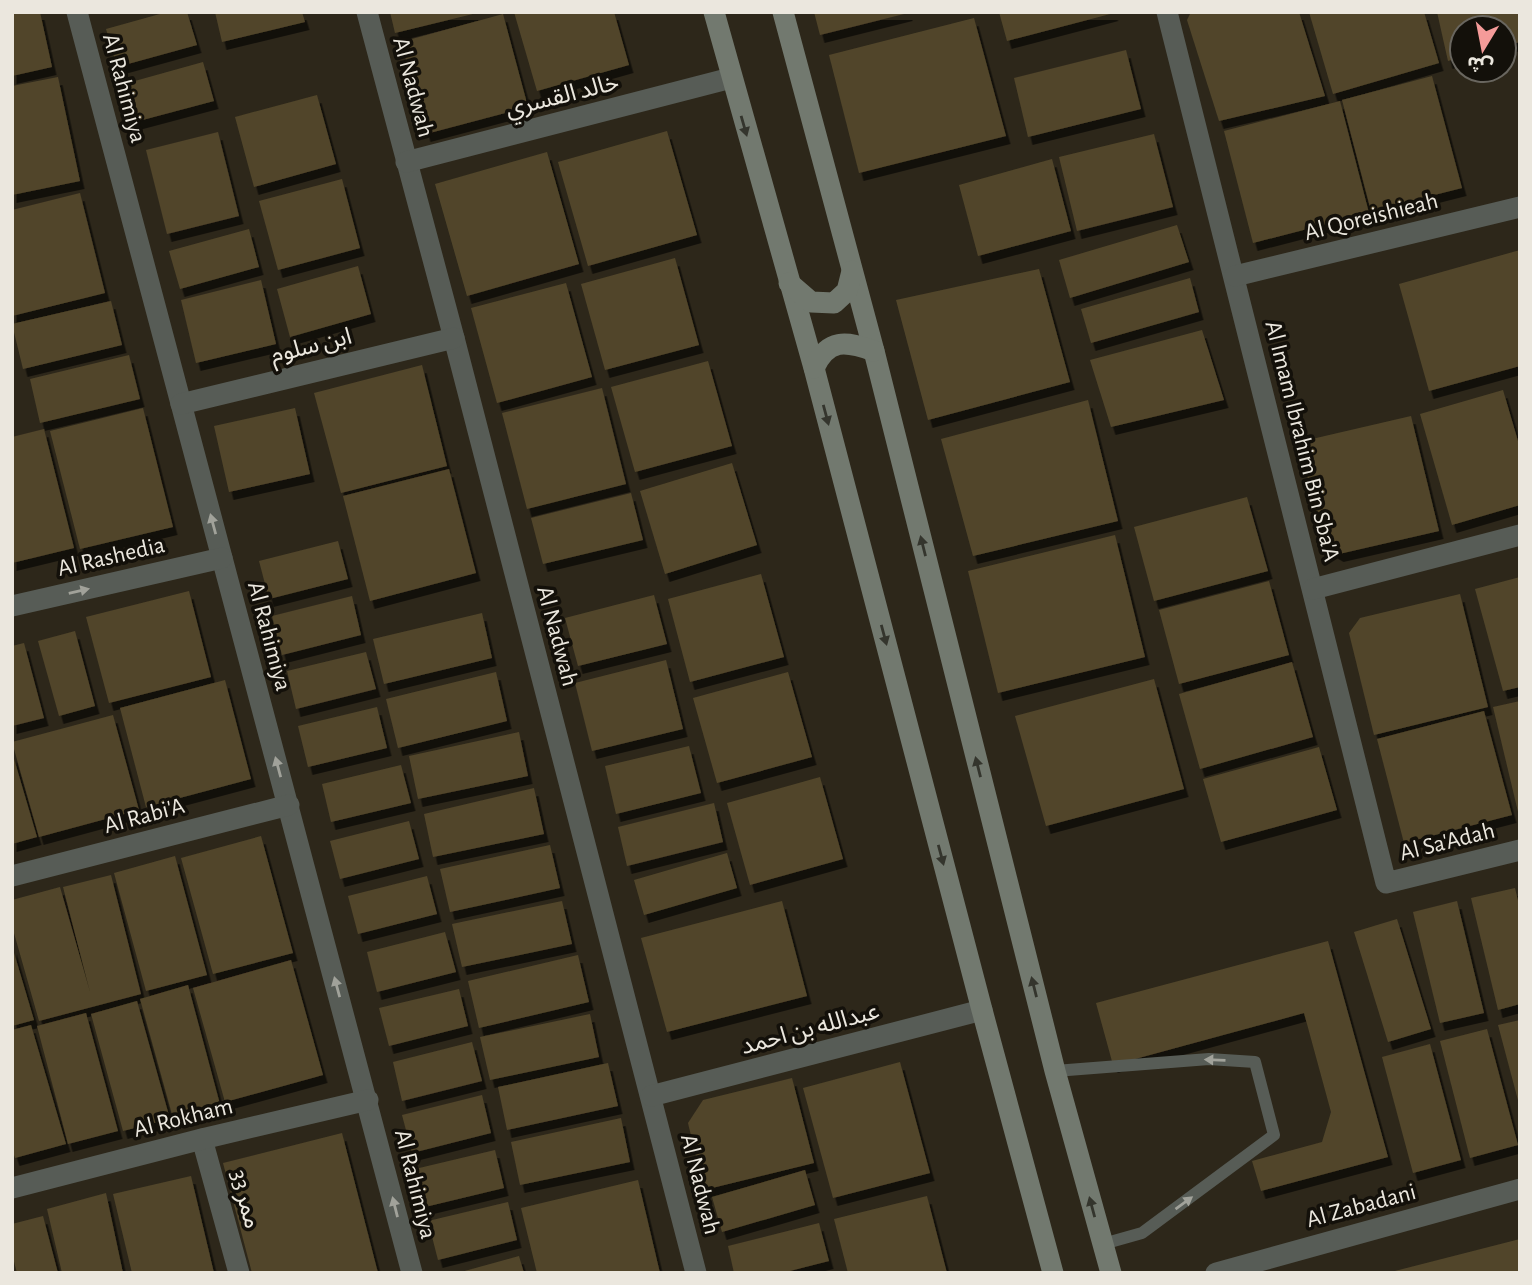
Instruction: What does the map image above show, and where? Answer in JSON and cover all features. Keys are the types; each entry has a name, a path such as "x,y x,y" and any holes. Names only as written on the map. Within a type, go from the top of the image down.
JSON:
{"street":[{"name":"Al Rahimiya","path":"77,12 412,1273"},
{"name":"Al Nadwah","path":"367,12 696,1273"},
{"path":"714,12 814,368 1053,1273"},
{"path":"783,12 874,351 1055,1070 1111,1273"},
{"name":"Al Imam Ibrahim Bin Sba'A","path":"1167,12 1386,883"},
{"name":"خالد القسري","path":"406,162 731,78"},
{"name":"Al Qoreishieah","path":"1234,276 1520,207"},
{"path":"789,283 811,302 834,303 847,291 852,271"},
{"name":"ابن سلوم","path":"181,404 454,338"},
{"path":"814,368 821,353 833,345 855,344 874,351"},
{"path":"1312,589 1520,535"},
{"name":"Al Rashedia","path":"12,606 222,558"},
{"name":"Al Rabi'A","path":"12,876 289,805"},
{"name":"Al Sa'Adah","path":"1386,883 1520,850"},
{"name":"عبدالله بن احمد","path":"651,1096 982,1010"},
{"name":"Al Rokham","path":"12,1188 368,1100"},
{"name":"ممر 33","path":"202,1139 239,1273"},
{"name":"Al Zabadani","path":"1216,1273 1520,1189"}],"lane":[{"path":"1055,1070 1209,1059 1255,1062 1273,1135 1142,1233 1102,1244"}],"building":[{"path":"12,12 40,12 52,67 12,76"},
{"path":"167,12 187,12 197,45 117,67 106,29"},
{"path":"215,12 302,12 305,22 222,42"},
{"path":"390,12 477,12 477,13 395,33"},
{"path":"514,12 614,12 629,65 537,91"},
{"path":"814,12 908,12 908,13 820,35"},
{"path":"999,12 1113,12 1114,13 1007,41"},
{"path":"1191,12 1299,12 1325,96 1219,121 1187,20"},
{"path":"1309,12 1424,12 1439,63 1333,94"},
{"path":"1437,12 1520,12 1518,42 1518,14 1448,14 1448,61"},
{"path":"503,14 528,107 426,134 401,42"},
{"path":"974,18 1006,136 859,173 829,55"},
{"path":"1126,50 1141,109 1028,137 1014,78"},
{"path":"203,62 214,101 135,122 124,84"},
{"path":"1432,76 1462,188 1371,211 1342,100"},
{"path":"58,77 80,181 12,195 12,86"},
{"path":"317,95 336,164 254,187 235,117"},
{"path":"1340,101 1369,213 1253,243 1224,131"},
{"path":"667,131 697,235 588,266 558,162"},
{"path":"218,132 239,216 167,234 146,150"},
{"path":"1154,134 1173,207 1077,231 1059,157"},
{"path":"547,152 579,264 467,296 435,184"},
{"path":"1052,159 1071,231 978,256 959,185"},
{"path":"342,179 360,248 278,270 259,201"},
{"path":"80,193 105,293 12,316 12,210"},
{"path":"1177,225 1189,262 1070,298 1059,260"},
{"path":"249,229 259,267 180,289 169,251"},
{"path":"1520,250 1520,366 1429,391 1399,284"},
{"path":"675,258 699,345 605,370 581,284"},
{"path":"358,266 371,314 290,337 277,289"},
{"path":"1039,269 1070,382 928,420 896,300"},
{"path":"1190,278 1199,312 1091,343 1081,309"},
{"path":"261,280 276,344 196,363 181,300"},
{"path":"566,283 592,377 497,403 471,308"},
{"path":"111,301 122,345 23,369 12,324"},
{"path":"1202,330 1224,400 1111,427 1090,360"},
{"path":"129,355 140,399 40,423 30,379"},
{"path":"708,361 732,446 635,472 611,387"},
{"path":"422,365 447,466 341,493 314,393"},
{"path":"602,388 626,484 527,509 502,413"},
{"path":"1503,390 1520,448 1520,505 1452,525 1420,414"},
{"path":"1088,400 1118,521 973,556 941,439"},
{"path":"143,408 173,527 80,549 50,431"},
{"path":"295,408 310,474 229,492 214,426"},
{"path":"1411,416 1439,531 1339,554 1324,545 1299,442"},
{"path":"44,429 74,548 12,563 12,437"},
{"path":"732,463 757,545 665,574 640,491"},
{"path":"449,469 476,573 370,601 343,496"},
{"path":"631,493 643,540 543,564 531,518"},
{"path":"1247,497 1268,571 1154,601 1134,527"},
{"path":"1115,535 1145,657 998,693 968,571"},
{"path":"338,541 348,579 269,599 259,561"},
{"path":"761,574 784,657 690,682 668,599"},
{"path":"1520,577 1520,687 1503,691 1475,589"},
{"path":"1269,581 1289,655 1179,684 1159,610"},
{"path":"189,591 211,677 109,703 86,617"},
{"path":"1460,594 1488,707 1374,735 1349,633 1360,618"},
{"path":"654,595 667,644 578,666 565,618"},
{"path":"352,596 361,635 282,655 272,616"},
{"path":"482,613 492,658 384,684 373,639"},
{"path":"75,631 95,706 59,716 38,641"},
{"path":"24,643 44,718 12,726 12,646"},
{"path":"366,652 376,689 296,709 287,671"},
{"path":"666,660 683,729 592,751 575,683"},
{"path":"1292,662 1313,737 1200,769 1179,694"},
{"path":"496,672 507,721 398,748 386,699"},
{"path":"788,672 812,757 717,783 693,698"},
{"path":"1154,679 1184,789 1046,826 1015,716"},
{"path":"225,680 251,779 146,807 120,708"},
{"path":"1520,701 1520,816 1519,816 1493,707"},
{"path":"377,707 387,748 308,767 298,726"},
{"path":"1484,711 1512,815 1404,843 1377,739"},
{"path":"113,715 139,810 39,837 12,742"},
{"path":"519,732 528,776 418,799 409,756"},
{"path":"689,746 701,793 616,814 605,766"},
{"path":"1319,747 1337,810 1221,842 1203,779"},
{"path":"12,752 37,837 12,844"},
{"path":"401,765 411,803 331,822 322,784"},
{"path":"820,777 843,859 750,885 727,803"},
{"path":"534,788 544,834 433,857 424,814"},
{"path":"714,803 723,842 627,866 618,827"},
{"path":"409,821 419,859 340,879 330,841"},
{"path":"261,836 293,953 213,974 181,858"},
{"path":"550,845 560,888 450,912 440,869"},
{"path":"727,853 737,888 644,915 634,880"},
{"path":"175,856 207,975 146,991 114,873"},
{"path":"111,875 141,994 39,1021 12,926 12,900 60,887 90,992 63,887"},
{"path":"427,876 437,914 358,934 348,896"},
{"path":"1515,888 1520,909 1520,1004 1498,1010 1471,898"},
{"path":"562,901 572,944 462,967 452,924"},
{"path":"782,901 807,996 667,1032 641,938"},
{"path":"1457,901 1484,1013 1440,1023 1413,912"},
{"path":"1397,919 1431,1029 1388,1042 1354,932"},
{"path":"445,932 456,972 377,992 367,952"},
{"path":"1328,941 1388,1157 1261,1191 1252,1161 1322,1142 1331,1112 1304,1013 1113,1065 1096,1003"},
{"path":"12,946 34,1020 12,1026"},
{"path":"578,955 589,1002 479,1028 468,981"},
{"path":"291,960 323,1075 225,1102 193,988"},
{"path":"188,985 221,1108 173,1118 140,999"},
{"path":"459,989 468,1026 389,1046 379,1008"},
{"path":"137,1001 170,1119 123,1131 91,1014"},
{"path":"86,1013 118,1131 68,1144 37,1026"},
{"path":"590,1014 599,1057 490,1080 480,1037"},
{"path":"1520,1020 1520,1103 1519,1104 1498,1025"},
{"path":"31,1025 66,1144 15,1158 12,1149 12,1030"},
{"path":"1487,1029 1518,1145 1470,1158 1440,1041"},
{"path":"472,1042 482,1081 402,1101 393,1062"},
{"path":"1430,1044 1461,1160 1413,1173 1382,1057"},
{"path":"900,1062 930,1173 833,1198 803,1088"},
{"path":"608,1063 618,1106 507,1130 498,1087"},
{"path":"792,1078 814,1163 704,1190 688,1123 703,1100"},
{"path":"482,1095 491,1133 412,1153 402,1115"},
{"path":"621,1118 630,1162 520,1185 511,1142"},
{"path":"342,1133 378,1273 252,1273 223,1163"},
{"path":"495,1150 504,1188 425,1207 415,1169"},
{"path":"805,1170 815,1205 722,1232 712,1197"},
{"path":"191,1176 214,1273 132,1273 113,1194"},
{"path":"638,1180 660,1273 537,1273 521,1208"},
{"path":"106,1193 123,1273 62,1273 47,1209"},
{"path":"927,1196 947,1273 848,1273 834,1219"},
{"path":"508,1202 517,1240 438,1260 428,1221"},
{"path":"43,1216 58,1273 17,1273 12,1254 12,1224"},
{"path":"819,1223 829,1261 782,1273 734,1273 728,1246"},
{"path":"1520,1239 1520,1273 1391,1273 1391,1272"},
{"path":"519,1256 524,1273 461,1273 461,1272"}]}
